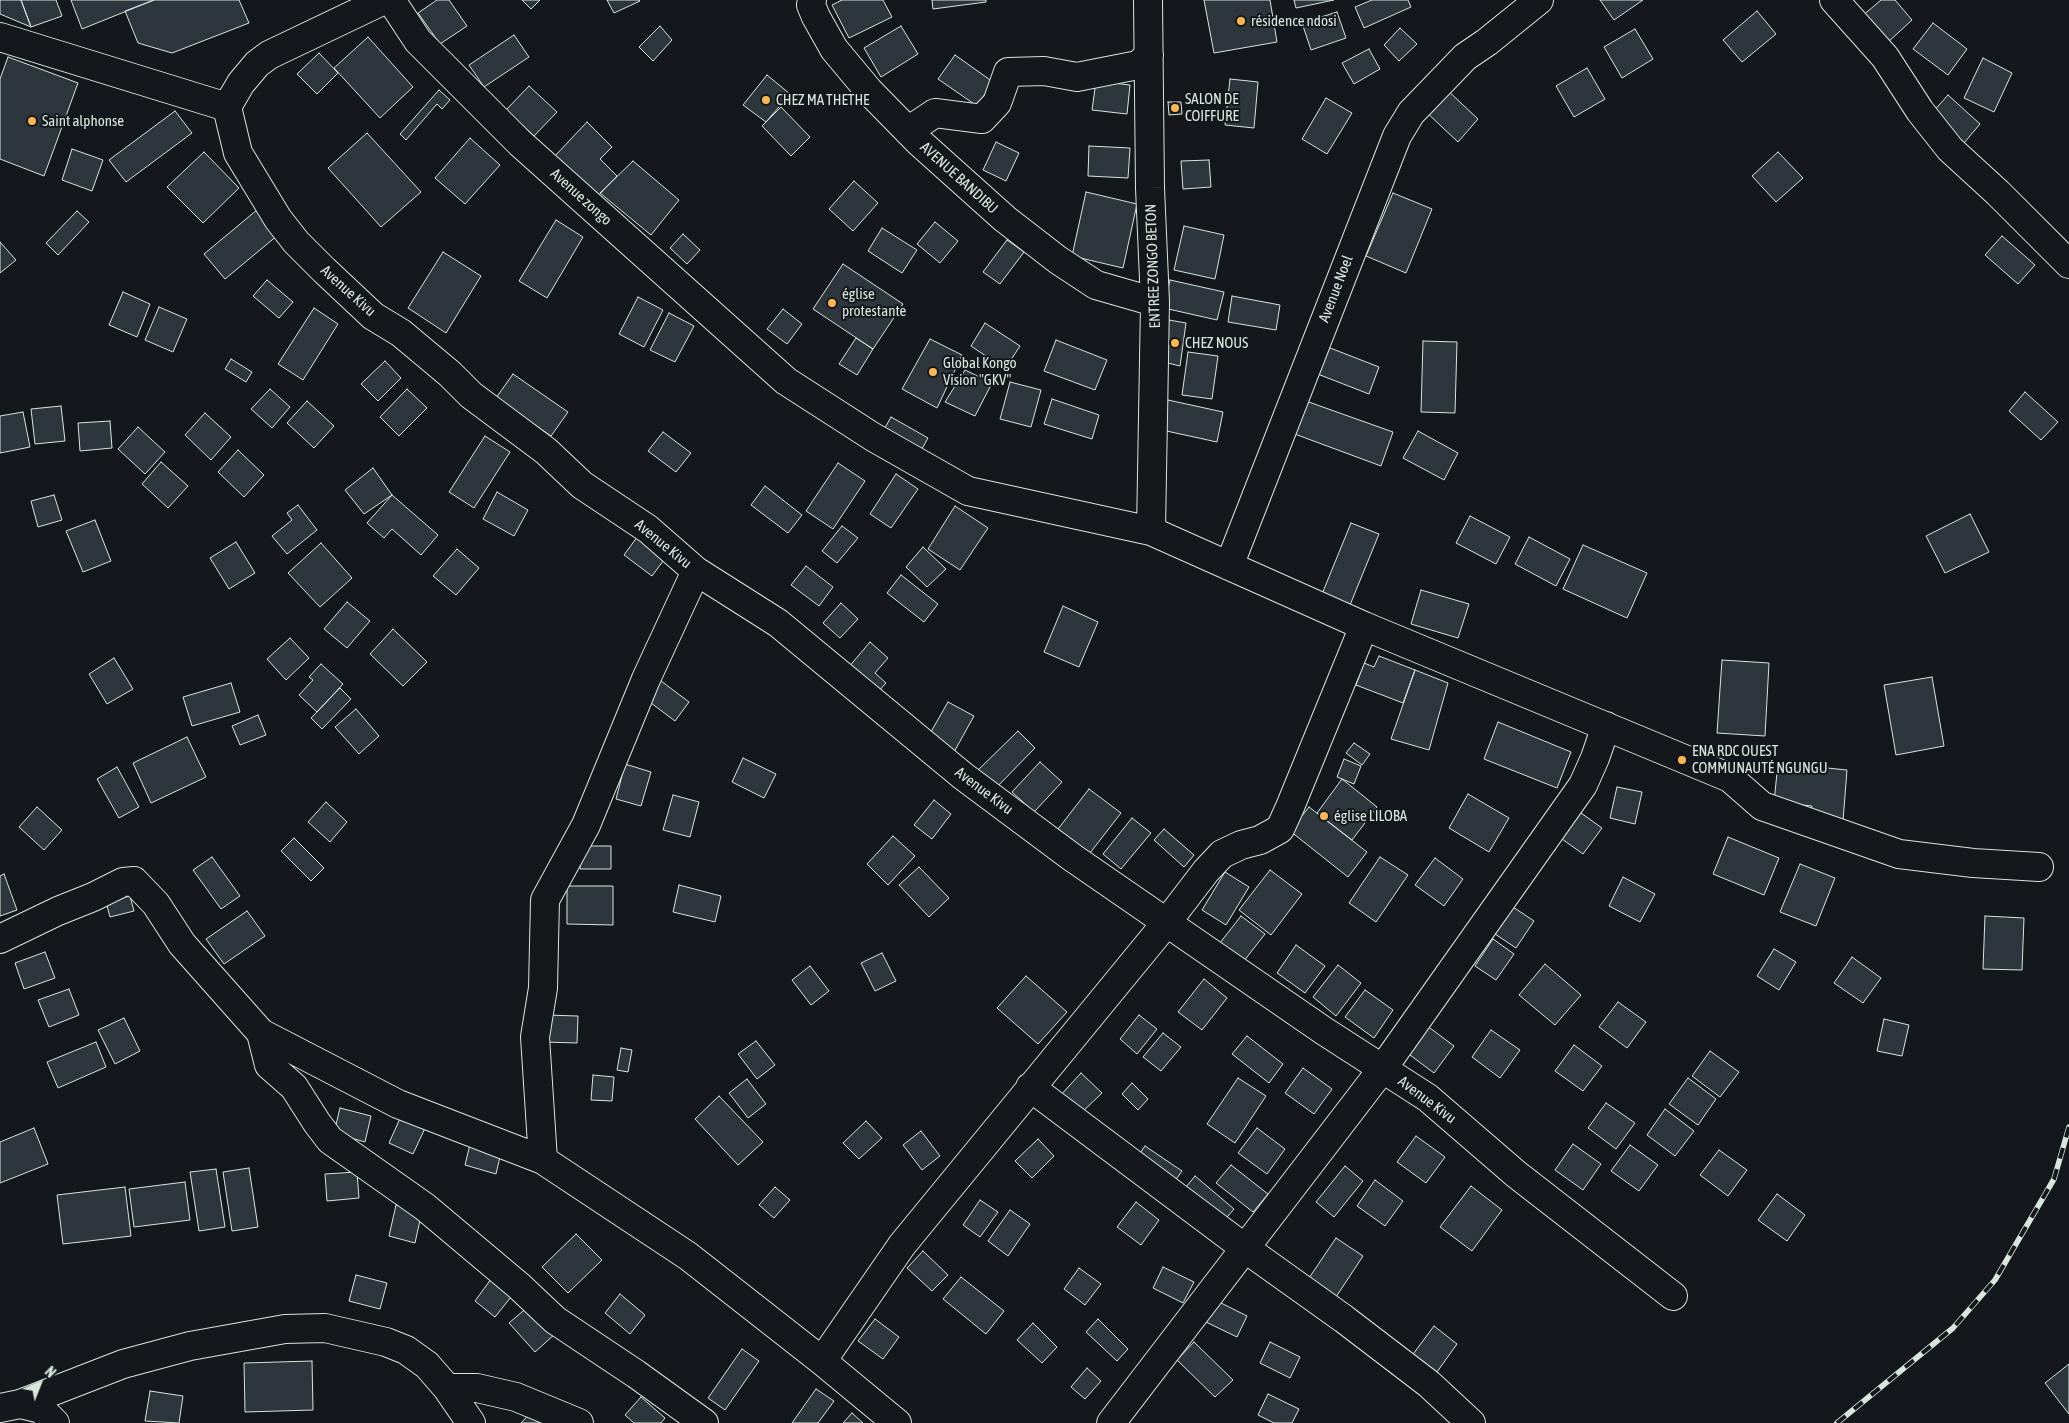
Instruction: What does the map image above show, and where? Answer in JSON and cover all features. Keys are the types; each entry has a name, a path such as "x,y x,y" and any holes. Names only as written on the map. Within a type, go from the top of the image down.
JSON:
{"street":[{"path":"0,36 227,107 241,82 257,64 269,56 384,0"},
{"name":"Avenue zongo","path":"391,0 418,41 520,143 786,380 873,437 968,491 1151,531 1364,626 1730,778 1762,806 1899,854 2039,867"},
{"name":"ENTREE ZONGO BETON","path":"1148,0 1150,188 1155,302 1151,531"},
{"name":"Avenue Noel","path":"1229,566 1397,136 1411,113 1465,57 1487,42 1539,0"},
{"path":"1834,0 1885,57 1920,110 1950,149 1998,193 2069,264"},
{"name":"AVENUE BANDIBU","path":"810,2 834,49 869,90 908,131 1005,219 1058,260 1096,285 1155,302"},
{"path":"908,131 934,113 982,119 997,103 1008,72 1044,71 1077,77 1138,65 1149,55"},
{"name":"Avenue Kivu","path":"227,107 238,153 259,191 290,234 324,270 373,316 401,333 450,374 471,395 546,451 582,485 648,529 696,571 778,623 963,776 1073,858 1324,1031 1428,1098 1516,1174 1673,1296"},
{"path":"543,1160 535,1037 543,988 545,900 586,825 646,679 696,571"},
{"path":"822,1361 902,1246 1030,1087 1167,922 1206,871 1222,854 1241,845 1260,840 1280,829 1364,626"},
{"path":"1111,1423 1383,1068 1583,785 1606,726"},
{"path":"0,939 58,911 93,898 122,882 134,881 156,904 182,944 261,1032 398,1104 543,1160 688,1256 822,1361 897,1423"},
{"path":"261,1032 270,1065 294,1086 330,1140 425,1207 520,1286 555,1320 636,1374 704,1423"},
{"path":"1030,1087 1246,1249 1344,1319 1429,1384 1471,1423"},
{"path":"10,1406 123,1364 190,1346 285,1329 325,1328 386,1342 406,1350 427,1365 447,1388 471,1423"},
{"path":"447,1388 477,1388 516,1397 579,1423"},
{"path":"10,1406 41,1409 55,1423"}],"building":[{"path":"0,0 21,0 31,27 0,14"},
{"path":"21,0 56,0 62,16 31,27"},
{"path":"71,0 154,0 82,29"},
{"path":"154,0 239,0 249,23 172,53 138,43 125,11"},
{"path":"437,0 449,0 467,26 440,44 418,13"},
{"path":"522,0 540,0 531,9"},
{"path":"607,0 639,0 640,1 614,13"},
{"path":"842,0 883,0 892,17 849,38 832,5"},
{"path":"932,0 986,0 986,2 933,9"},
{"name":"résidence ndosi","path":"1204,0 1270,0 1277,42 1214,53"},
{"path":"1294,0 1334,0 1296,8"},
{"path":"1372,0 1408,0 1411,7 1364,28 1355,7"},
{"path":"1600,0 1643,0 1614,20"},
{"path":"1881,0 1895,0 1912,20 1886,44 1861,17"},
{"path":"1757,11 1776,34 1742,62 1723,40"},
{"path":"1337,12 1346,38 1311,50 1302,23"},
{"path":"1933,23 1967,49 1948,75 1913,49"},
{"path":"660,26 672,40 653,61 639,47"},
{"path":"901,26 918,54 881,77 864,48"},
{"path":"1400,28 1417,44 1399,61 1384,45"},
{"path":"1635,29 1653,59 1622,78 1604,47"},
{"path":"514,35 529,57 484,87 469,65"},
{"path":"368,37 413,87 380,118 334,68"},
{"path":"1369,49 1380,69 1354,84 1342,63"},
{"path":"319,53 338,73 317,94 297,74"},
{"path":"955,55 993,82 977,106 938,79"},
{"name":"Saint alphonse","path":"8,57 78,83 44,176 0,159 0,79"},
{"path":"1983,58 2012,73 1994,112 1964,98"},
{"path":"1587,68 1605,99 1574,117 1556,86"},
{"name":"CHEZ MA THETHE","path":"767,75 790,94 766,122 743,105"},
{"path":"1230,79 1258,82 1254,128 1225,125"},
{"path":"1096,81 1130,85 1127,114 1092,110"},
{"path":"529,86 557,112 534,136 506,110"},
{"path":"1445,88 1478,119 1458,142 1424,110"},
{"path":"439,90 450,100 442,109 437,104 406,140 400,134"},
{"path":"1948,95 1980,124 1964,143 1931,114"},
{"path":"1326,98 1352,113 1327,154 1302,139"},
{"name":"SALON DE COIFFURE","path":"1168,102 1181,102 1182,114 1169,115"},
{"path":"781,107 810,137 791,156 762,126"},
{"path":"175,111 192,133 126,182 109,160"},
{"path":"587,122 612,147 600,159 617,176 596,198 554,157"},
{"path":"367,133 421,192 381,227 328,168"},
{"path":"470,138 500,165 465,204 435,178"},
{"path":"996,142 1019,153 1006,181 983,170"},
{"path":"1089,146 1130,148 1128,178 1088,176"},
{"path":"72,149 103,160 92,191 62,180"},
{"path":"204,152 239,188 203,223 167,187"},
{"path":"1778,152 1803,178 1776,202 1752,176"},
{"path":"1209,160 1211,187 1183,189 1181,161"},
{"path":"633,161 679,200 651,235 600,193"},
{"path":"854,181 878,203 853,231 829,209"},
{"path":"1086,192 1137,204 1123,268 1072,256"},
{"path":"1393,193 1432,209 1406,273 1366,256"},
{"path":"257,210 278,235 225,279 204,254"},
{"path":"77,211 89,222 58,255 46,243"},
{"path":"556,220 583,237 547,298 519,281"},
{"path":"935,222 958,241 940,263 917,244"},
{"path":"1184,226 1224,235 1215,279 1174,270"},
{"path":"882,228 917,250 902,273 868,251"},
{"path":"683,234 700,250 687,264 670,248"},
{"path":"2002,236 2035,265 2018,284 1985,255"},
{"path":"1007,240 1024,252 1000,284 983,272"},
{"path":"0,242 16,260 0,273"},
{"path":"443,252 481,276 446,333 408,308"},
{"path":"843,264 903,304 873,349 813,309"},
{"path":"267,280 293,302 279,318 253,296"},
{"path":"1170,280 1224,292 1217,320 1164,308"},
{"path":"123,292 150,304 137,337 109,325"},
{"path":"1232,296 1280,305 1276,330 1228,322"},
{"path":"638,297 663,310 644,347 619,334"},
{"path":"159,307 187,319 173,352 145,340"},
{"path":"314,308 338,324 303,380 278,364"},
{"path":"783,309 802,324 787,344 767,329"},
{"path":"669,313 694,326 675,362 650,350"},
{"name":"CHEZ NOUS","path":"1169,320 1186,323 1180,366 1164,362"},
{"path":"985,323 1020,346 1005,369 971,346"},
{"path":"856,338 873,349 857,375 839,364"},
{"name":"Global Kongo Vision \"GKV\"","path":"930,339 962,355 937,408 902,389"},
{"path":"1056,340 1107,360 1095,390 1044,371"},
{"path":"1423,341 1457,342 1455,413 1421,412"},
{"path":"1325,346 1379,367 1369,394 1315,373"},
{"path":"1188,352 1218,356 1212,399 1182,395"},
{"path":"231,359 252,372 246,382 225,369"},
{"path":"385,361 401,378 378,401 361,384"},
{"path":"965,370 992,383 975,416 945,402"},
{"path":"513,374 568,412 551,436 496,398"},
{"path":"1010,382 1041,390 1031,427 1000,419"},
{"path":"270,389 290,407 272,428 251,409"},
{"path":"407,389 427,408 399,436 380,417"},
{"path":"2025,392 2058,422 2041,440 2009,411"},
{"path":"1052,399 1099,415 1092,439 1044,424"},
{"path":"1168,400 1223,412 1217,442 1162,430"},
{"path":"1303,400 1393,432 1381,466 1292,433"},
{"path":"307,401 334,426 314,448 287,423"},
{"path":"61,406 65,441 35,444 31,409"},
{"path":"23,412 30,447 0,453 0,416"},
{"path":"205,413 231,437 211,460 185,435"},
{"path":"891,417 928,438 919,454 882,433"},
{"path":"110,421 112,448 80,451 78,423"},
{"path":"138,427 165,452 145,474 118,449"},
{"path":"1418,431 1458,453 1444,480 1403,458"},
{"path":"663,432 691,453 676,472 648,451"},
{"path":"485,436 510,452 474,508 449,492"},
{"path":"238,450 264,475 244,497 218,472"},
{"path":"161,462 188,486 168,508 142,484"},
{"path":"838,463 865,481 833,529 806,511"},
{"path":"373,468 392,495 364,514 345,490"},
{"path":"896,474 918,489 891,528 870,514"},
{"path":"765,486 802,515 788,533 751,505"},
{"path":"497,492 528,510 514,536 483,519"},
{"path":"54,495 62,520 38,527 31,501"},
{"path":"392,495 438,535 421,555 392,529 384,538 367,523"},
{"path":"298,505 317,530 287,554 272,536 292,520 287,513"},
{"path":"955,506 988,528 960,570 928,549"},
{"path":"1970,514 1989,552 1945,573 1926,536"},
{"path":"1470,516 1510,537 1496,564 1456,543"},
{"path":"95,520 111,561 83,572 66,531"},
{"path":"1351,523 1379,534 1350,605 1322,594"},
{"path":"842,526 858,538 837,563 822,551"},
{"path":"638,536 666,557 652,576 624,555"},
{"path":"1529,537 1570,559 1556,586 1515,564"},
{"path":"236,542 255,573 229,589 210,558"},
{"path":"321,543 352,578 320,607 288,573"},
{"path":"1583,545 1647,573 1627,618 1563,589"},
{"path":"923,547 946,569 927,587 906,567"},
{"path":"457,549 479,568 456,595 433,576"},
{"path":"806,566 833,587 819,606 791,585"},
{"path":"901,575 938,604 924,622 887,593"},
{"path":"1421,590 1469,604 1458,638 1411,624"},
{"path":"347,602 370,621 347,648 324,629"},
{"path":"841,603 858,619 840,638 823,623"},
{"path":"1063,606 1098,622 1079,667 1044,652"},
{"path":"393,629 427,662 403,686 370,654"},
{"path":"290,638 309,658 286,680 267,659"},
{"path":"870,642 888,658 875,673 886,683 877,693 848,668"},
{"path":"1379,656 1415,670 1403,703 1356,685 1364,663 1374,667"},
{"path":"114,658 133,689 107,704 89,674"},
{"path":"1722,660 1769,663 1765,736 1717,733"},
{"path":"321,664 343,684 317,712 299,695 313,680 309,677"},
{"path":"1415,670 1448,683 1429,750 1391,739"},
{"path":"1932,677 1944,746 1896,755 1884,685"},
{"path":"661,681 689,702 675,721 647,700"},
{"path":"231,683 240,712 192,726 183,697"},
{"path":"340,688 351,699 322,729 311,718"},
{"path":"948,702 974,716 954,752 928,737"},
{"path":"356,709 379,736 359,754 335,727"},
{"path":"258,715 266,735 240,745 232,726"},
{"path":"1498,722 1571,752 1557,788 1484,759"},
{"path":"1018,731 1035,748 992,792 974,774"},
{"path":"187,737 206,777 151,803 133,763"},
{"path":"1354,743 1370,754 1362,765 1346,753"},
{"path":"743,758 776,774 764,798 732,782"},
{"path":"1344,759 1361,766 1354,784 1337,777"},
{"path":"1040,762 1062,782 1034,812 1012,792"},
{"path":"1778,763 1847,770 1843,821 1811,818 1812,806 1774,802"},
{"path":"625,764 651,772 641,806 616,799"},
{"path":"117,767 139,807 119,818 97,779"},
{"path":"1342,779 1377,807 1352,840 1317,813"},
{"path":"1617,787 1642,792 1635,824 1610,818"},
{"path":"1089,789 1121,813 1090,853 1058,829"},
{"path":"1468,794 1509,818 1489,852 1449,828"},
{"path":"673,795 699,802 690,837 663,830"},
{"path":"934,800 951,814 932,839 914,825"},
{"path":"326,802 347,822 330,842 308,822"},
{"path":"37,807 62,830 44,850 19,827"},
{"path":"1309,807 1367,852 1348,877 1290,831"},
{"path":"1574,808 1602,828 1583,854 1555,834"},
{"path":"1132,818 1151,833 1121,869 1103,854"},
{"path":"1164,829 1194,855 1184,867 1154,840"},
{"path":"893,836 915,856 888,885 867,864"},
{"path":"1728,837 1779,858 1764,895 1713,874"},
{"path":"294,838 324,868 311,881 281,851"},
{"path":"580,846 611,846 611,869 580,869"},
{"path":"212,857 240,896 221,909 193,870"},
{"path":"1380,857 1408,875 1376,922 1349,903"},
{"path":"1435,858 1463,879 1444,906 1415,885"},
{"path":"1800,864 1835,878 1816,926 1780,912"},
{"path":"919,867 949,898 929,917 899,885"},
{"path":"1270,870 1302,894 1271,935 1239,910"},
{"path":"1225,872 1249,887 1226,925 1202,910"},
{"path":"4,874 17,910 0,916 0,876"},
{"path":"1623,877 1655,894 1640,922 1609,906"},
{"path":"679,885 721,896 715,922 673,912"},
{"path":"567,886 613,886 613,925 567,924"},
{"path":"130,896 134,911 110,917 106,902"},
{"path":"1513,907 1534,921 1516,948 1495,934"},
{"path":"247,911 265,936 224,964 206,939"},
{"path":"1241,916 1265,934 1240,966 1216,948"},
{"path":"1985,916 2024,918 2022,970 1983,969"},
{"path":"1493,939 1514,954 1496,980 1475,966"},
{"path":"1296,945 1325,966 1305,993 1277,973"},
{"path":"1774,949 1796,962 1779,990 1757,976"},
{"path":"45,952 55,978 24,989 15,963"},
{"path":"882,953 896,981 875,991 861,963"},
{"path":"1852,957 1881,978 1863,1003 1834,983"},
{"path":"1545,964 1581,995 1555,1025 1519,995"},
{"path":"1338,965 1361,983 1336,1016 1313,997"},
{"path":"810,966 829,991 811,1005 792,980"},
{"path":"1026,976 1067,1012 1038,1044 997,1008"},
{"path":"1204,979 1227,998 1202,1030 1178,1012"},
{"path":"69,989 79,1015 49,1027 38,1000"},
{"path":"1365,990 1393,1010 1374,1038 1345,1017"},
{"path":"1618,1002 1646,1022 1627,1048 1599,1027"},
{"path":"546,1015 578,1016 577,1043 545,1042"},
{"path":"1139,1015 1157,1029 1137,1054 1120,1039"},
{"path":"124,1018 140,1051 115,1064 98,1030"},
{"path":"1884,1019 1909,1025 1902,1056 1877,1051"},
{"path":"1426,1025 1454,1046 1434,1073 1406,1052"},
{"path":"1491,1030 1520,1050 1500,1078 1472,1057"},
{"path":"1163,1033 1181,1047 1161,1071 1143,1057"},
{"path":"1247,1036 1283,1064 1269,1083 1232,1054"},
{"path":"756,1041 775,1065 757,1079 738,1054"},
{"path":"96,1042 106,1067 58,1088 47,1062"},
{"path":"1574,1045 1602,1066 1583,1091 1555,1071"},
{"path":"621,1048 632,1050 628,1072 617,1070"},
{"path":"1710,1051 1739,1072 1720,1097 1692,1076"},
{"path":"1303,1068 1332,1089 1314,1114 1285,1093"},
{"path":"1081,1073 1102,1093 1080,1114 1059,1097"},
{"path":"593,1075 614,1077 612,1101 591,1100"},
{"path":"1238,1078 1266,1096 1235,1143 1207,1124"},
{"path":"1688,1078 1716,1099 1698,1125 1669,1104"},
{"path":"747,1079 766,1104 748,1118 729,1093"},
{"path":"1132,1083 1148,1099 1138,1110 1122,1094"},
{"path":"719,1096 763,1142 738,1165 695,1119"},
{"path":"1606,1103 1635,1123 1616,1149 1588,1128"},
{"path":"340,1108 371,1116 365,1142 334,1133"},
{"path":"1665,1109 1694,1131 1675,1156 1647,1135"},
{"path":"402,1114 427,1124 413,1154 389,1143"},
{"path":"866,1121 882,1138 859,1159 843,1143"},
{"path":"34,1128 48,1164 0,1183 0,1142"},
{"path":"1257,1128 1285,1149 1267,1174 1238,1153"},
{"path":"921,1131 940,1156 922,1170 903,1145"},
{"path":"1416,1136 1445,1157 1426,1183 1397,1162"},
{"path":"1038,1139 1054,1156 1032,1178 1015,1161"},
{"path":"471,1140 502,1148 496,1174 465,1165"},
{"path":"1573,1144 1601,1164 1583,1190 1555,1170"},
{"path":"1630,1145 1658,1165 1639,1191 1611,1171"},
{"path":"1145,1146 1182,1171 1172,1185 1135,1160"},
{"path":"1719,1150 1747,1170 1728,1196 1700,1175"},
{"path":"1231,1165 1268,1194 1253,1212 1216,1183"},
{"path":"1345,1166 1363,1181 1334,1217 1316,1202"},
{"path":"249,1168 258,1227 232,1231 223,1172"},
{"path":"216,1169 225,1227 199,1231 190,1172"},
{"path":"357,1172 359,1198 327,1201 325,1174"},
{"path":"1195,1176 1234,1209 1221,1224 1182,1192"},
{"path":"1375,1180 1403,1201 1385,1226 1357,1206"},
{"path":"185,1182 190,1220 134,1227 129,1189"},
{"path":"1471,1186 1502,1210 1472,1251 1440,1227"},
{"path":"125,1187 131,1236 63,1244 57,1195"},
{"path":"775,1187 790,1200 774,1218 759,1205"},
{"path":"1777,1194 1805,1215 1787,1241 1758,1220"},
{"path":"980,1200 998,1212 980,1237 963,1225"},
{"path":"1136,1202 1159,1220 1141,1245 1117,1227"},
{"path":"396,1205 422,1211 415,1243 389,1236"},
{"path":"1010,1210 1030,1224 1008,1256 988,1241"},
{"path":"576,1234 602,1260 568,1293 542,1267"},
{"path":"1336,1238 1363,1256 1332,1303 1305,1284"},
{"path":"923,1251 948,1275 932,1291 907,1268"},
{"path":"1163,1267 1194,1282 1183,1303 1153,1288"},
{"path":"1079,1268 1101,1284 1085,1305 1064,1289"},
{"path":"356,1275 387,1283 380,1309 349,1301"},
{"path":"494,1275 515,1292 495,1317 475,1301"},
{"path":"961,1277 1004,1311 986,1334 943,1299"},
{"path":"620,1294 645,1315 630,1334 605,1313"},
{"path":"1217,1301 1247,1316 1237,1337 1206,1322"},
{"path":"530,1305 555,1334 535,1352 509,1323"},
{"path":"875,1319 899,1337 883,1359 858,1341"},
{"path":"1098,1319 1128,1349 1117,1361 1086,1332"},
{"path":"1033,1323 1057,1347 1042,1363 1017,1340"},
{"path":"1434,1326 1457,1344 1432,1379 1408,1361"},
{"path":"1194,1342 1233,1380 1215,1397 1177,1360"},
{"path":"1270,1342 1300,1357 1290,1378 1260,1363"},
{"path":"742,1349 759,1361 725,1410 708,1398"},
{"path":"312,1361 313,1410 245,1412 244,1363"},
{"path":"2069,1364 2069,1414 2045,1383"},
{"path":"1087,1368 1101,1381 1085,1399 1071,1387"},
{"path":"816,1389 834,1401 818,1423 792,1423"},
{"path":"150,1391 183,1396 179,1423 145,1421"},
{"path":"1268,1394 1299,1409 1292,1423 1274,1423 1258,1415"},
{"path":"641,1397 665,1418 661,1423 634,1423 625,1415"},
{"path":"535,1408 552,1423 521,1423"},
{"path":"852,1413 863,1423 843,1423"}],"railway":[{"path":"1837,1423 1953,1328 1995,1280 2054,1179 2069,1127"}],"place":[{"name":"résidence ndosi","path":"1241,21"},
{"name":"CHEZ MA THETHE","path":"766,100"},
{"name":"SALON DE COIFFURE","path":"1175,108"},
{"name":"Saint alphonse","path":"32,121"},
{"name":"église protestante","path":"832,303"},
{"name":"CHEZ NOUS","path":"1175,343"},
{"name":"Global Kongo Vision \"GKV\"","path":"933,372"},
{"name":"ENA RDC OUEST COMMUNAUTÉ NGUNGU","path":"1682,760"},
{"name":"église LILOBA","path":"1324,816"}]}
